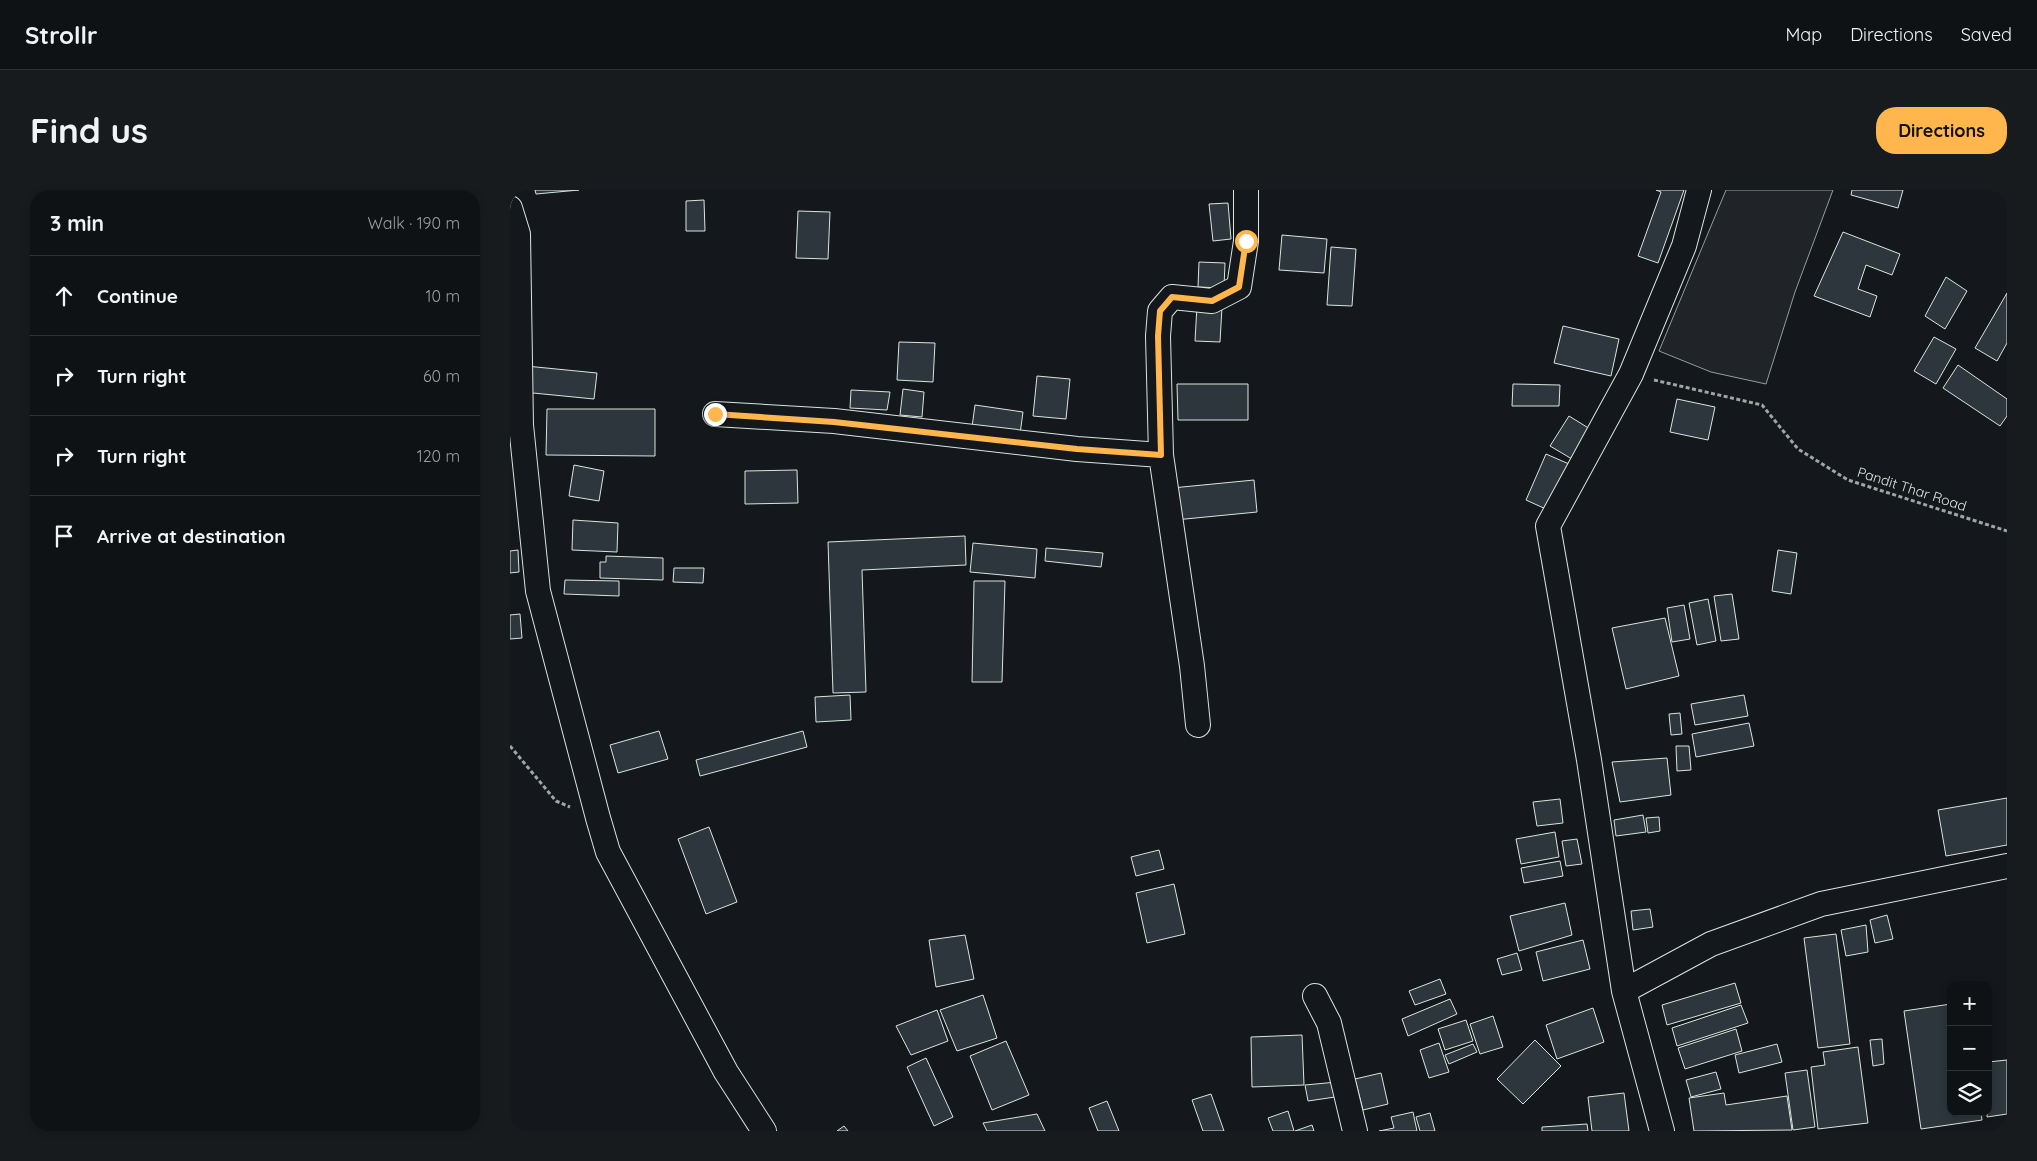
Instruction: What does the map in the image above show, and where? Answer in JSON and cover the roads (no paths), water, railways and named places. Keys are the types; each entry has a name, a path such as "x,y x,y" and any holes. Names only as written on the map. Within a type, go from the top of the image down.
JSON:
{"street":[{"path":"1198,725 1192,666 1161,455 1158,336 1160,311 1172,297 1212,301 1239,287 1246,241 1246,190"},
{"path":"1662,1131 1624,991 1589,760 1548,526 1631,374 1684,246 1700,190"},
{"path":"510,208 518,234 521,425 538,591 598,818 608,852 726,1072 764,1131"},
{"path":"715,414 834,422 1077,449 1161,455"},
{"path":"1624,991 1711,944 1821,904 2007,866"},
{"path":"1315,996 1329,1023 1355,1131"}]}
